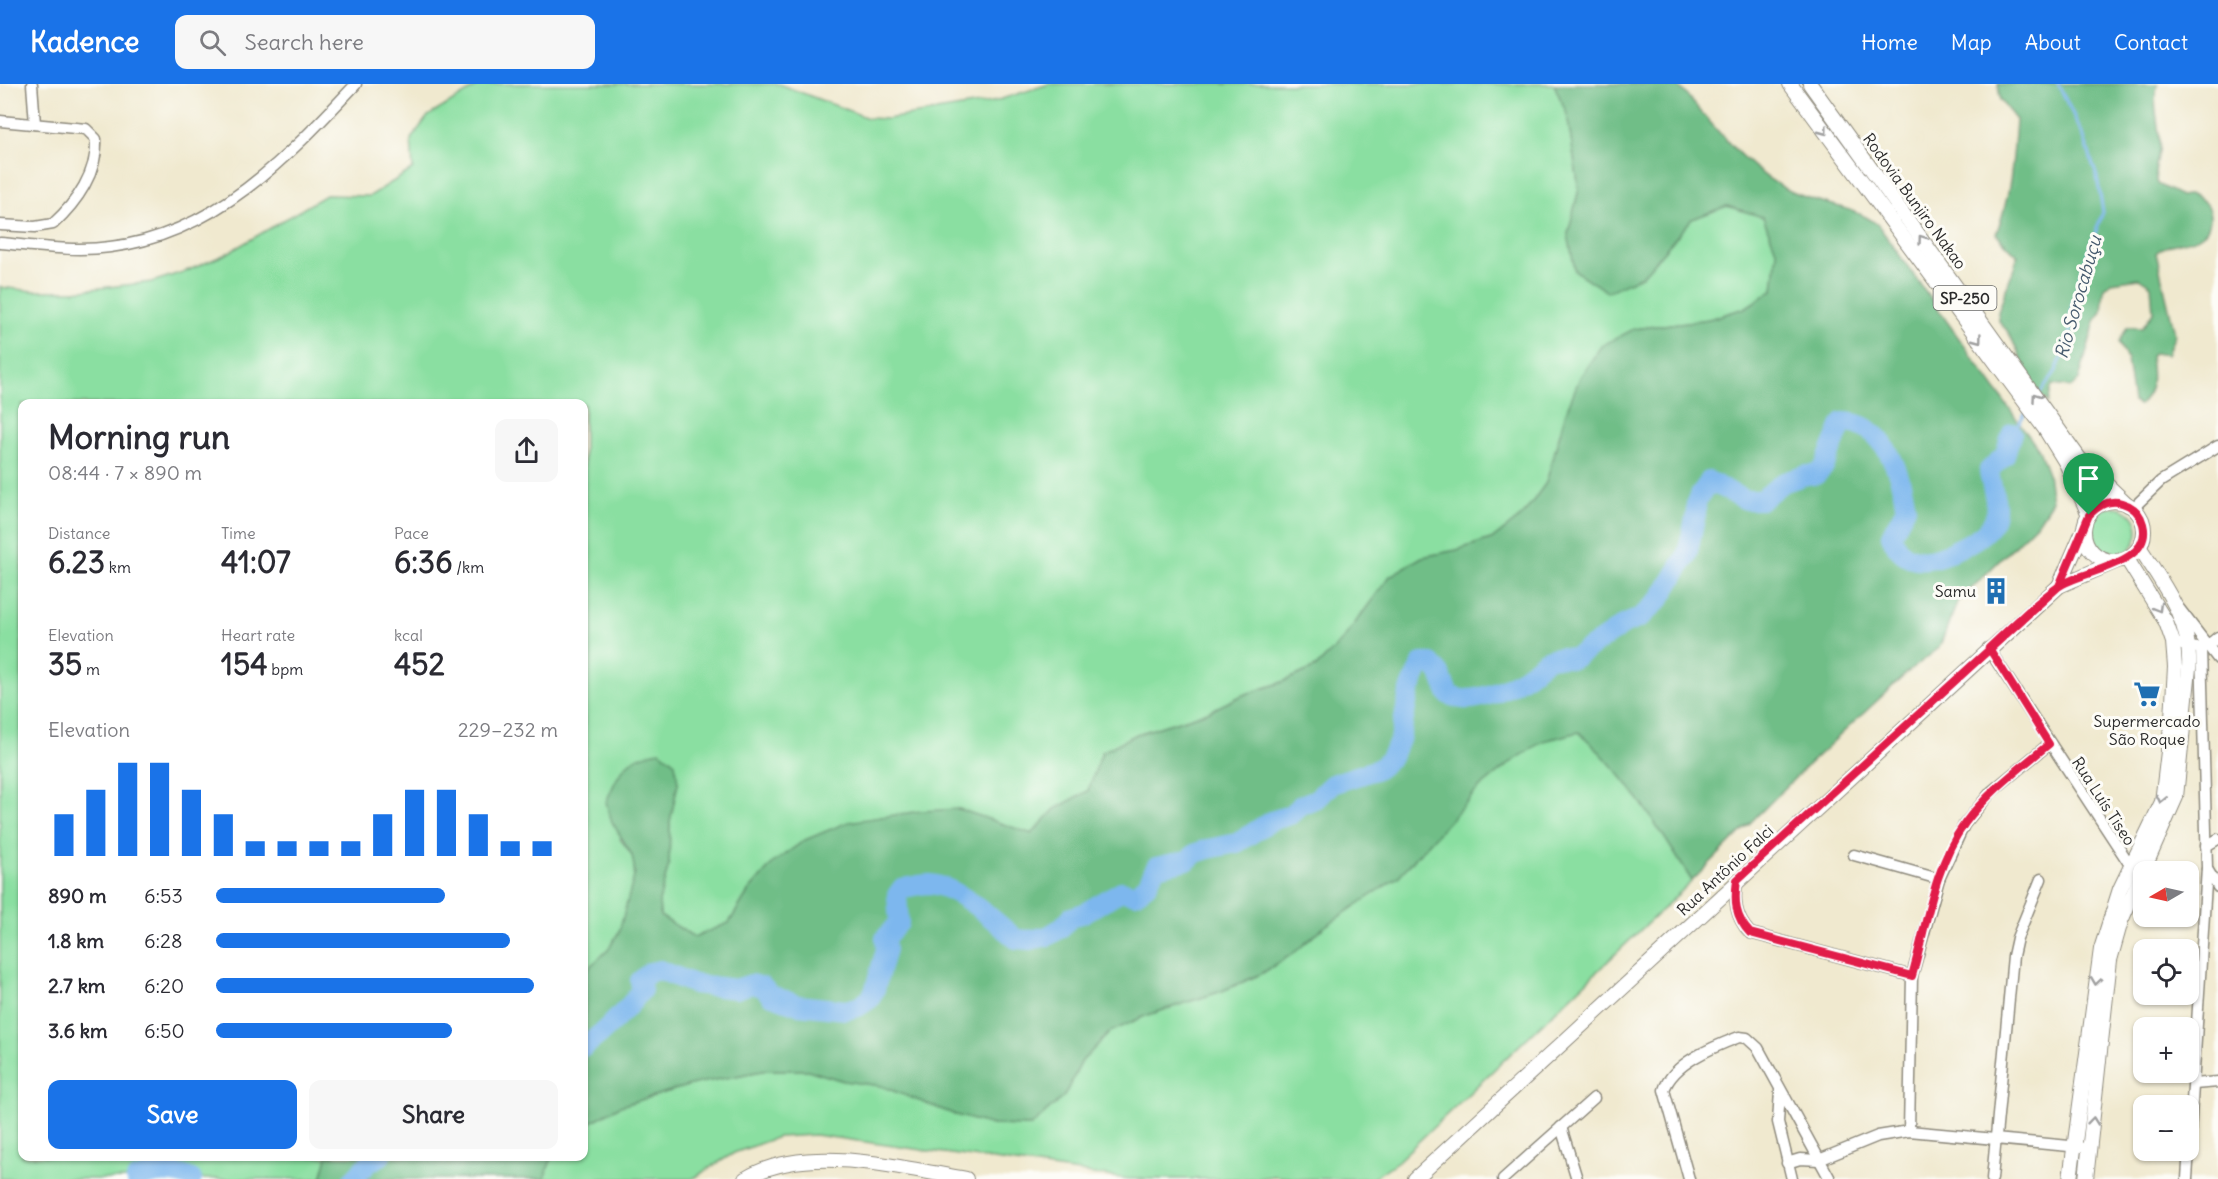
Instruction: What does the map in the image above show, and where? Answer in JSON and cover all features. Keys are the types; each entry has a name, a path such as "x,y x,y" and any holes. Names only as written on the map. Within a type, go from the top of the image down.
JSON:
{"main road":[{"path":"1784,84 1807,108"},
{"name":"Rodovia Bunjiro Nakao","path":"1790,84 2045,429 2066,463 2089,515"},
{"path":"1804,84 1847,136"},
{"name":"Rodovia Bunjiro Nakao","path":"1810,84 2079,458 2131,506"},
{"path":"2131,506 2107,502 2097,507 2089,515 2084,529 2090,549 2107,561 2122,560 2140,548 2173,601 2183,623 2200,647 2176,797 2142,861"},
{"name":"SP-250","path":"2131,506 2144,527 2140,548"},
{"name":"Rua Antônio Falci","path":"2059,586 2084,529"},
{"path":"2122,560 2166,622 2173,642 2175,666 2173,707 2162,802 2140,861"},
{"name":"Rua Antônio Falci","path":"1414,1179 2059,586 2122,560"},
{"path":"2070,1179 2101,949 2113,908 2133,877"},
{"path":"2086,1179 2110,960 2133,882"},
{"path":"746,1179 786,1163 818,1160 884,1165 966,1179"}],"street":[{"path":"32,84 35,124"},
{"path":"0,243 82,249 110,248 166,235 189,226 238,196 284,156 356,84"},
{"path":"0,121 76,128 93,133 96,152 84,186 62,216 53,224 44,227 0,225"},
{"path":"2131,506 2161,481 2218,446"},
{"path":"2200,647 2218,637"},
{"path":"2173,642 2200,647 2218,658"},
{"name":"Rua Luís Tiseo","path":"1989,648 2049,744 2133,868"},
{"path":"2187,1179 2207,868 2196,671"},
{"path":"1909,1131 1912,976 1939,879 1964,825 1991,792 2049,744"},
{"path":"2206,846 2218,839"},
{"path":"1854,855 1939,879"},
{"path":"2207,868 2218,887"},
{"path":"1992,1179 2013,957 2017,938 2041,879"},
{"path":"1737,880 1734,900 1742,924 1750,933 1912,976"},
{"path":"1689,1179 1664,1090 1674,1070 1739,1037 1747,1038 1758,1048 1830,1179"},
{"path":"2194,1084 2218,1082"},
{"path":"1780,1091 1778,1122 1792,1179"},
{"path":"1503,1179 1593,1098"},
{"path":"1561,1127 1577,1179"},
{"path":"1787,1163 1800,1159 1819,1160 1878,1136 1909,1131 2090,1148"}],"green space":[{"path":"481,84 779,84 868,118 887,119 992,102 1049,84 1554,84 1567,114 1579,189 1568,234 1642,276 1692,219 1727,206 1763,217 1777,252 1773,290 1745,308 1709,319 1634,329 1566,412 1546,483 1523,515 1494,538 1457,550 1422,557 1390,576 1341,642 1316,667 1280,683 1243,695 1208,712 1137,734 1102,752 1088,791 1055,809 1032,834 959,809 805,840 773,863 748,892 729,923 694,937 660,916 659,901 669,864 670,821 678,783 620,839 631,854 634,863 629,904 613,942 588,968 588,399 18,399 18,1161 326,1161 321,1179 0,1179 0,287 33,291 74,291 152,282 189,270 226,254 326,195 370,196 413,169 411,139 428,116"},
{"path":"1554,84 1677,84 1730,144 1775,183 1803,196 1858,213 1878,225 2039,450 2048,474 2052,501 2039,521 1957,603 1939,648 1908,672 1809,764 1692,881 1627,784 1579,732 1543,741 1510,763 1479,788 1398,877 1324,927 1294,953 1261,974 1222,991 1145,1016 1110,1032 1082,1061 1064,1096 1031,1126 993,1125 956,1115 881,1086 844,1081 808,1070 767,1070 694,1084 620,1106 588,1124 588,968 608,950 619,932 635,873 632,855 612,822 606,802 620,774 638,757 660,751 675,763 678,783 670,821 669,864 659,901 660,916 694,937 729,923 748,892 773,863 805,840 848,822 921,811 959,809 1032,834 1055,809 1088,791 1102,752 1137,734 1208,712 1243,695 1280,683 1316,667 1341,642 1390,576 1422,557 1457,550 1494,538 1523,515 1546,483 1566,412 1580,377 1601,346 1634,329 1709,319 1745,308 1773,290 1777,252 1763,217 1727,206 1692,219 1642,276 1607,292 1575,271 1568,234 1579,189 1567,114"},
{"path":"1998,84 2158,84 2155,99 2159,143 2155,172 2157,184 2181,196 2189,195 2201,199 2209,210 2210,217 2206,231 2200,236 2167,246 2156,253 2175,334 2167,355 2154,353 2150,355 2152,376 2150,388 2140,405 2133,402 2127,360 2119,342 2127,327 2142,328 2153,312 2151,286 2139,278 2112,282 2104,288 2102,312 2095,321 2079,380 2071,387 2052,385 2048,403 2034,387 2009,333 1999,321 1998,312 2018,256 1996,234 2008,192 2016,120 2000,100"},
{"path":"2114,507 2131,514 2138,531 2131,548 2114,555 2097,548 2090,531 2097,514"},
{"path":"1579,732 1627,783 1692,881 1398,1161 1372,1179 1301,1179 1274,1176 1254,1179 1129,1179 815,1135 778,1137 734,1153 692,1179 544,1179 551,1161 588,1161 588,1124 620,1106 694,1084 767,1070 808,1070 844,1081 881,1086 956,1115 992,1125 1031,1126 1064,1096 1082,1061 1110,1032 1145,1016 1222,991 1261,974 1294,953 1324,927 1398,877 1479,788 1510,763 1543,741"},
{"path":"326,1161 551,1161 544,1179 321,1179"}],"waterway":[{"name":"Rio Sorocabuçu","path":"2039,395 2056,371 2070,338 2072,307 2082,269 2103,212 2097,177 2084,137 2058,84"},
{"name":"Rio Sorocabuçu","path":"2012,433 2026,412"},
{"name":"Rio Sorocabuçu","path":"588,1044 614,1021 642,990 640,981 650,972 660,970 694,984 736,989 751,984 763,987 770,995 798,1005 846,1010 858,1007 870,999 875,989 886,949 885,938 899,923 897,895 902,888 927,884 941,886 976,906 1016,939 1030,940 1048,936 1061,928 1071,917 1084,913 1121,891 1135,894 1147,885 1156,867 1188,860 1196,853 1208,849 1237,843 1271,821 1290,815 1301,805 1316,799 1332,784 1378,769 1389,760 1400,740 1409,692 1422,663 1431,663 1440,674 1449,695 1462,699 1474,699 1495,693 1514,683 1549,659 1556,657 1573,659 1625,624 1640,618 1660,599 1687,555 1696,514 1696,502 1709,481 1745,500 1761,500 1782,483 1806,475 1816,475 1824,467 1843,422 1858,424 1870,431 1880,440 1895,466 1906,508 1891,535 1897,546 1904,554 1912,558 1931,559 1951,552 1976,539 1993,522 1996,505 1989,470 2005,455 2012,433"},
{"name":"Rio Sorocabuçu","path":"353,1179 372,1161"},
{"name":"Rio Sorocabuçu","path":"136,1179 164,1173 192,1179"}],"place":[{"name":"Samu","path":"1996,591"},
{"name":"Supermercado São Roque","path":"2147,694"}],"route":[{"path":"2089,515 2059,586 1989,648 1737,880 1734,900 1742,924 1750,933 1912,976 1939,879 1964,825 1991,792 2049,744 1989,648 2043,600 2059,586 2117,561 2127,559 2140,548 2144,538 2144,527 2140,516 2128,505 2118,501 2107,502 2097,507 2089,515"}]}
